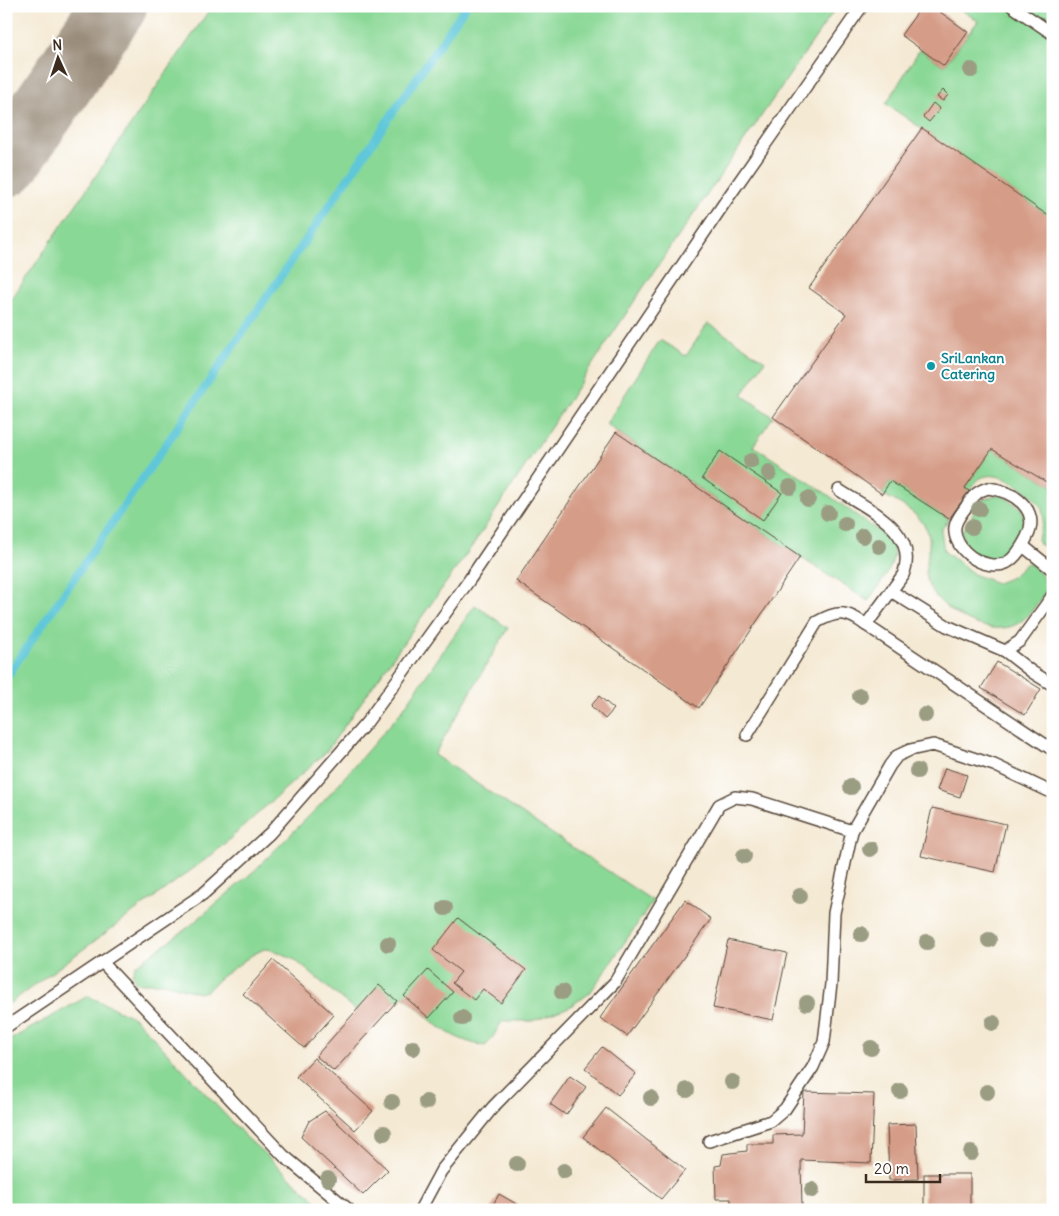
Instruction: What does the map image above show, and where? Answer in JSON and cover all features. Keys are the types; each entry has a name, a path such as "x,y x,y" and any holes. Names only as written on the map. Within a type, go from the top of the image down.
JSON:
{"lane":[{"path":"6,1027 203,894 270,833 367,722 476,571 725,202 862,6"},
{"path":"1012,6 1053,34"},
{"path":"988,488 998,489 1027,506 1030,512 1031,531 1023,546 1015,557 1007,562 987,564 976,560 962,549 956,540 955,529 957,520 977,492 988,488"},
{"path":"839,490 893,526 904,542 906,567 866,625"},
{"path":"1023,546 1053,570"},
{"path":"891,591 947,626 1005,651 1032,672 1053,685"},
{"path":"1005,651 1020,641 1053,595"},
{"path":"747,735 817,622 828,616 844,613 852,614 1053,750"},
{"path":"709,1141 771,1121 784,1109 814,1067 824,1042 831,984 834,912 852,831 897,756 922,746 933,745 994,765 1053,794"},
{"path":"420,1210 441,1171 494,1107 615,982 719,805 735,797 752,798 852,831"},
{"path":"102,962 284,1156 349,1210"}],"green space":[{"path":"212,6 837,6 645,285 477,539 326,752 213,854 6,1006 6,307"},
{"path":"956,6 1053,6 1053,219 886,104 920,49 944,66 978,21"},
{"path":"708,323 765,361 742,395 773,417 753,446 824,492 891,540 893,556 888,572 868,601 800,557 606,424 660,340 686,356"},
{"path":"992,449 1053,486 1053,553 1039,544 1038,539 1043,523 1043,513 1040,506 1035,499 1020,487 1002,478 987,476 976,481 969,491 965,488"},
{"path":"890,481 949,519 941,530 944,551 975,575 997,583 1012,577 1027,563 1038,570 1046,582 1047,590 1028,615 1020,622 1009,627 995,628 967,620 953,612 942,602 932,592 927,581 926,568 929,541 926,528 912,512 882,494"},
{"path":"1001,495 1021,508 1025,520 1024,527 1013,545 999,559 986,561 964,545 962,531 982,500"},
{"path":"475,605 508,628 434,755 653,901 590,993 569,1007 532,1021 503,1021 485,1046 450,1034 404,996 397,1001 356,1011 295,960 274,950 264,949 252,955 220,978 207,991 199,993 164,983 136,983 132,974 136,965 190,926 254,871 323,802 401,712"},
{"path":"88,996 135,1018 245,1136 326,1210 6,1210 6,1042"}],"building":[{"path":"922,6 932,6 968,32 944,66 901,35"},
{"path":"943,90 948,95 943,101 937,97"},
{"path":"933,103 940,109 929,122 923,117"},
{"name":"SriLankan Catering","path":"922,128 1053,219 1053,486 992,449 965,488 969,491 949,519 890,481 882,494 773,417 846,314 809,288"},
{"path":"616,432 800,557 699,708 516,581"},
{"path":"720,451 782,493 763,520 702,478"},
{"path":"997,662 1041,689 1025,715 981,688"},
{"path":"599,696 614,709 605,719 591,706"},
{"path":"945,768 967,775 960,797 937,790"},
{"path":"932,808 1006,824 995,872 921,856"},
{"path":"685,900 711,919 627,1036 600,1018"},
{"path":"458,918 526,970 501,1003 483,989 474,1000 452,983 461,972 433,950"},
{"path":"728,940 787,953 773,1020 713,1008"},
{"path":"273,960 334,1015 304,1048 243,994"},
{"path":"428,970 453,992 429,1018 404,996"},
{"path":"379,985 397,1001 334,1071 316,1056"},
{"path":"602,1047 636,1074 618,1095 585,1068"},
{"path":"314,1058 373,1111 355,1130 296,1077"},
{"path":"570,1076 586,1087 566,1115 550,1104"},
{"path":"804,1092 874,1094 871,1163 801,1160 802,1210 731,1210 731,1199 716,1199 715,1166 721,1165 723,1154 747,1151 747,1144 773,1144 773,1135 802,1134"},
{"path":"606,1108 685,1170 661,1199 583,1137"},
{"path":"325,1111 388,1170 363,1195 301,1137 309,1121"},
{"path":"916,1124 918,1179 889,1180 887,1125"},
{"path":"924,1174 970,1174 970,1210 924,1210"},
{"path":"499,1194 527,1210 490,1210"}],"waterway":[{"path":"6,678 466,6"}],"taxiway":[{"path":"6,164 114,6"}],"place":[{"name":"SriLankan Catering","path":"931,366"}]}
